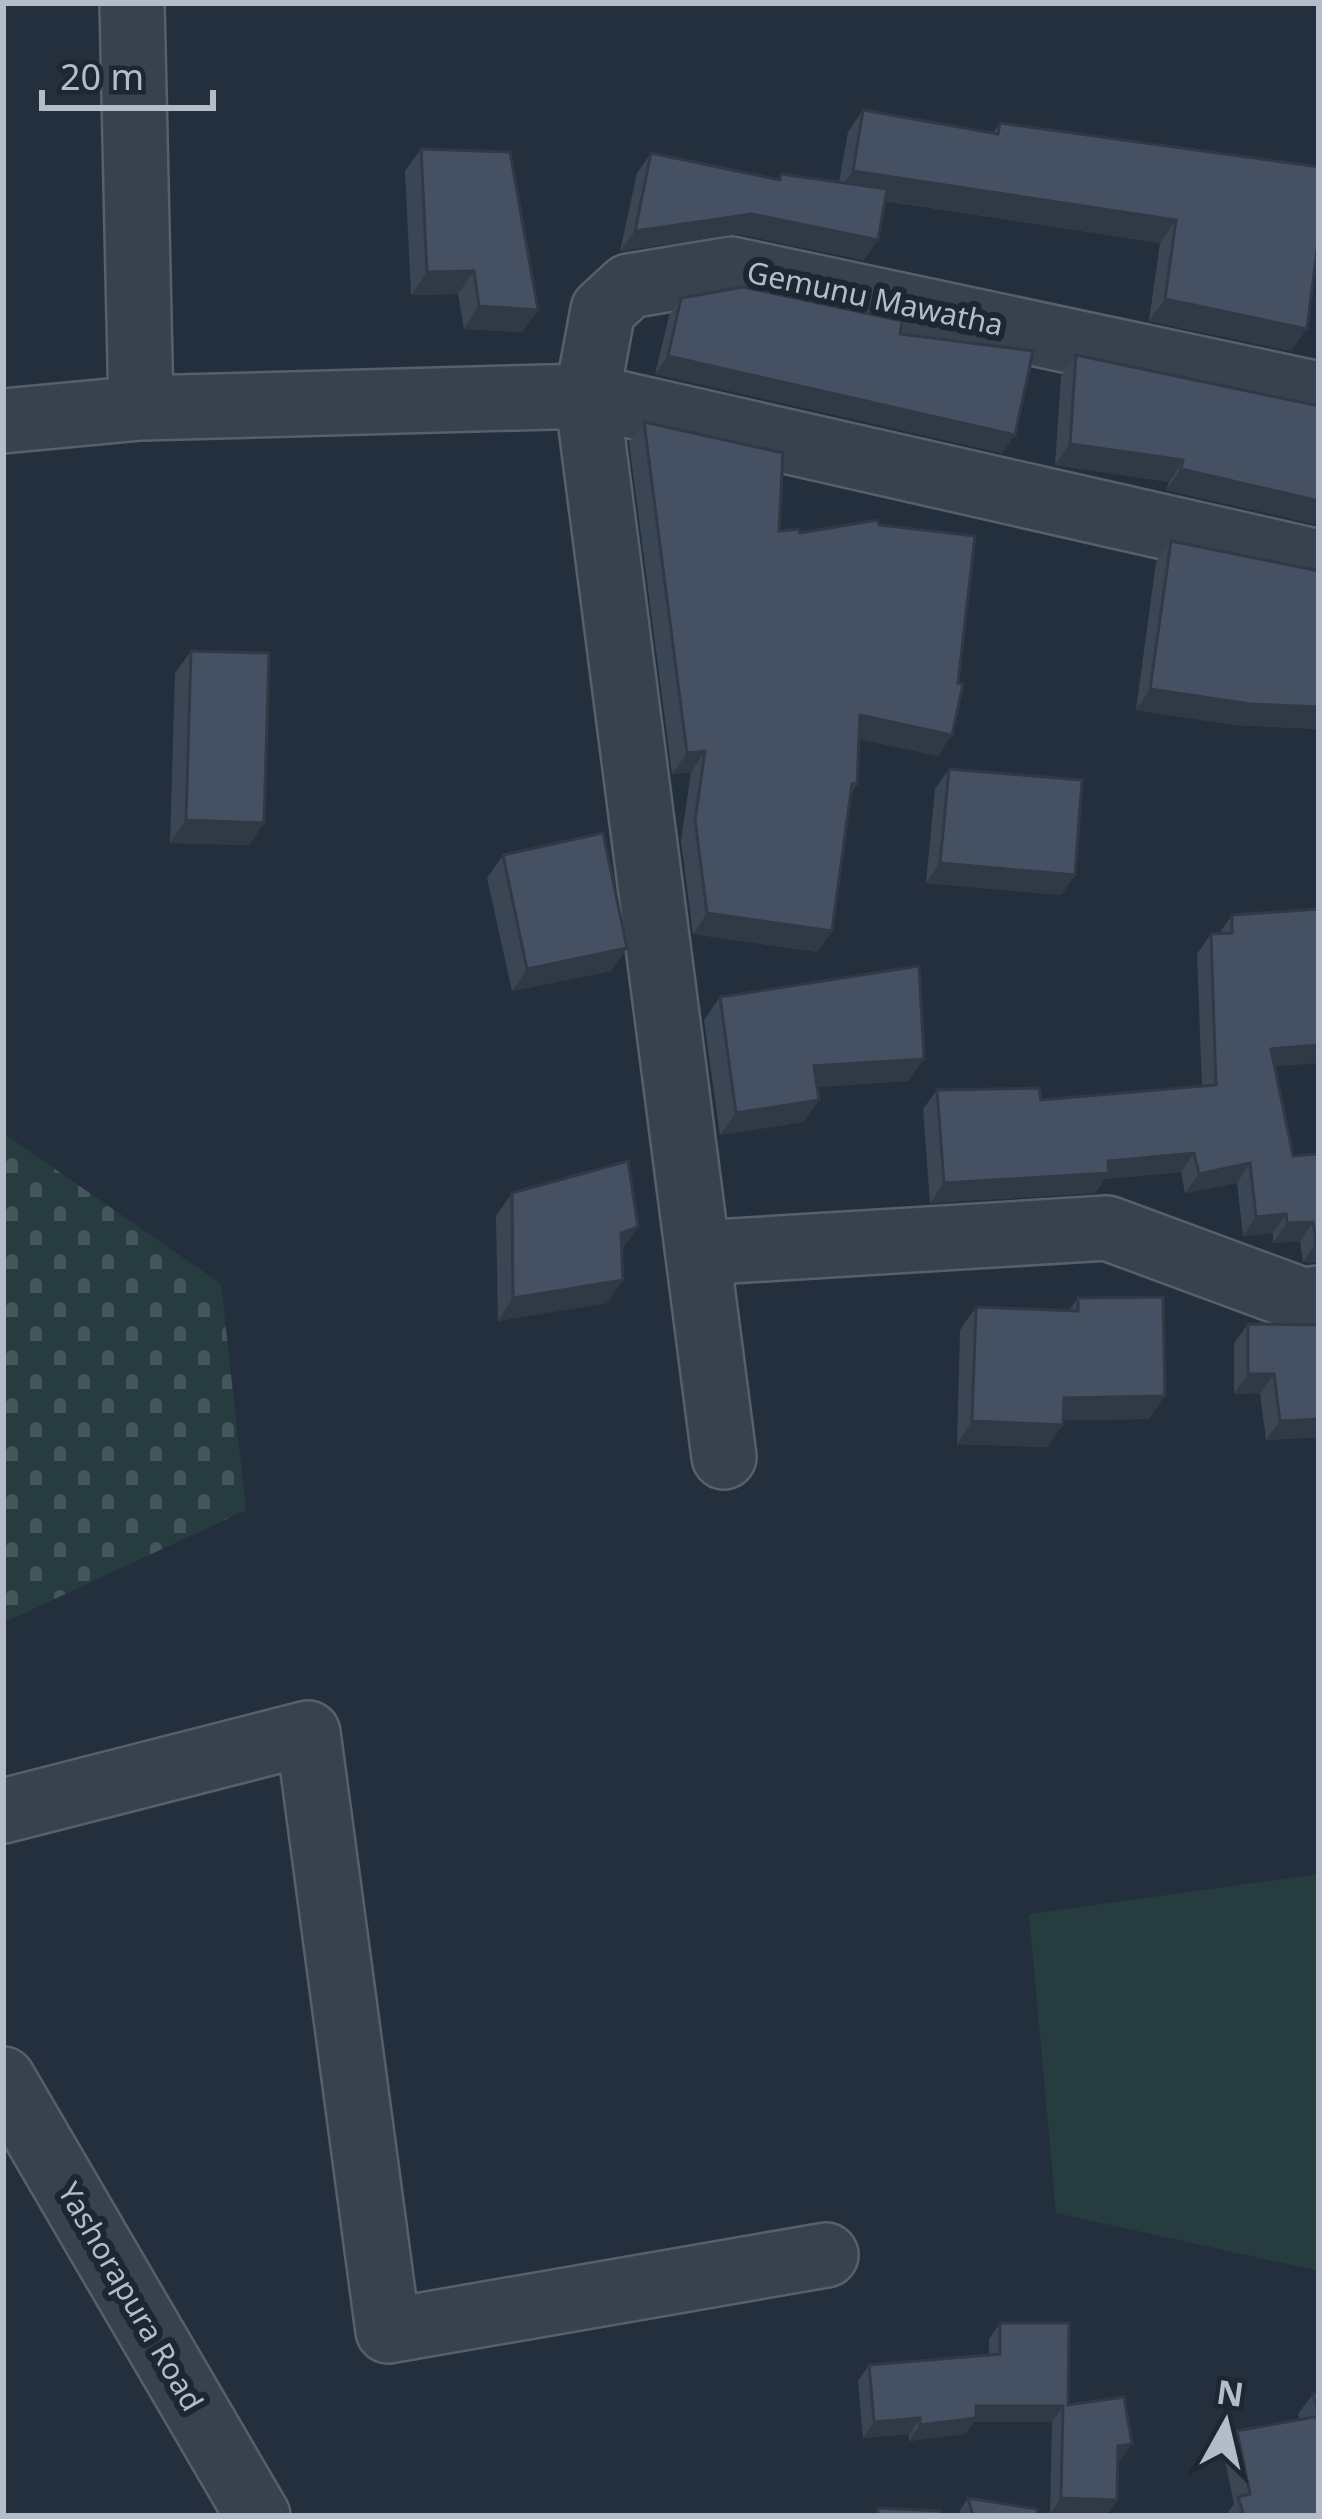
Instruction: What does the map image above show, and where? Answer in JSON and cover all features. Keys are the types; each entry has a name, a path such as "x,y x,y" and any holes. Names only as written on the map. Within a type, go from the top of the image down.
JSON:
{"street":[{"path":"131,3 141,408"},
{"name":"Gemunu Mawatha","path":"724,1457 587,396 603,310 629,286 731,268 1319,394"},
{"path":"3,421 141,408 587,396 1319,562"},
{"path":"698,1253 1107,1228 1302,1300 1319,1298"},
{"path":"3,1811 308,1733 388,2331 826,2255"},
{"name":"Yashorapura Road","path":"3,2079 258,2516"}],"green space":[{"path":"3,1133 221,1284 246,1510 3,1623"},
{"path":"1319,1874 1319,2271 1056,2213 1029,1914"}],"building":[{"path":"863,110 998,134 1000,123 1319,167 1319,234 1307,329 1165,299 1176,220 853,171"},
{"path":"421,149 510,152 538,310 479,306 474,271 427,272"},
{"path":"651,153 780,180 781,174 887,189 878,240 752,214 635,231"},
{"path":"743,287 902,321 900,334 1033,351 1015,435 668,356 681,298"},
{"path":"1076,355 1319,406 1319,501 1181,469 1183,460 1070,444"},
{"path":"644,422 783,453 779,531 799,529 800,533 878,520 879,525 975,536 958,683 963,684 952,735 860,715 857,784 852,784 832,931 707,913 695,820 705,751 687,753"},
{"path":"1171,541 1319,571 1319,707 1250,704 1150,689"},
{"path":"191,651 269,653 264,823 186,820"},
{"path":"949,769 1082,780 1075,875 940,863"},
{"path":"603,833 627,948 527,969 503,855"},
{"path":"1319,909 1319,1045 1271,1049 1293,1156 1319,1154 1319,1243 1313,1222 1287,1223 1286,1214 1256,1217 1250,1163 1199,1174 1194,1153 1108,1161 1109,1173 944,1183 937,1090 1039,1088 1041,1100 1216,1085 1211,934 1232,933 1232,915"},
{"path":"919,966 924,1059 814,1066 819,1100 736,1113 720,997"},
{"path":"628,1161 638,1227 621,1233 623,1280 513,1298 512,1193"},
{"path":"1163,1297 1165,1396 1064,1398 1063,1425 972,1421 976,1307 1078,1311 1078,1298"},
{"path":"1248,1324 1319,1325 1319,1419 1280,1421 1274,1374 1248,1374"},
{"path":"1000,2323 1069,2323 1068,2405 1124,2397 1132,2444 1118,2446 1117,2500 1061,2498 1063,2406 976,2406 976,2418 920,2425 920,2418 874,2422 869,2365 1000,2354"},
{"path":"1319,2416 1319,2516 1244,2516 1238,2497 1250,2494 1237,2431"},
{"path":"968,2498 1037,2509 1036,2516 973,2516"},
{"path":"878,2508 941,2511 941,2516 878,2516"}]}
